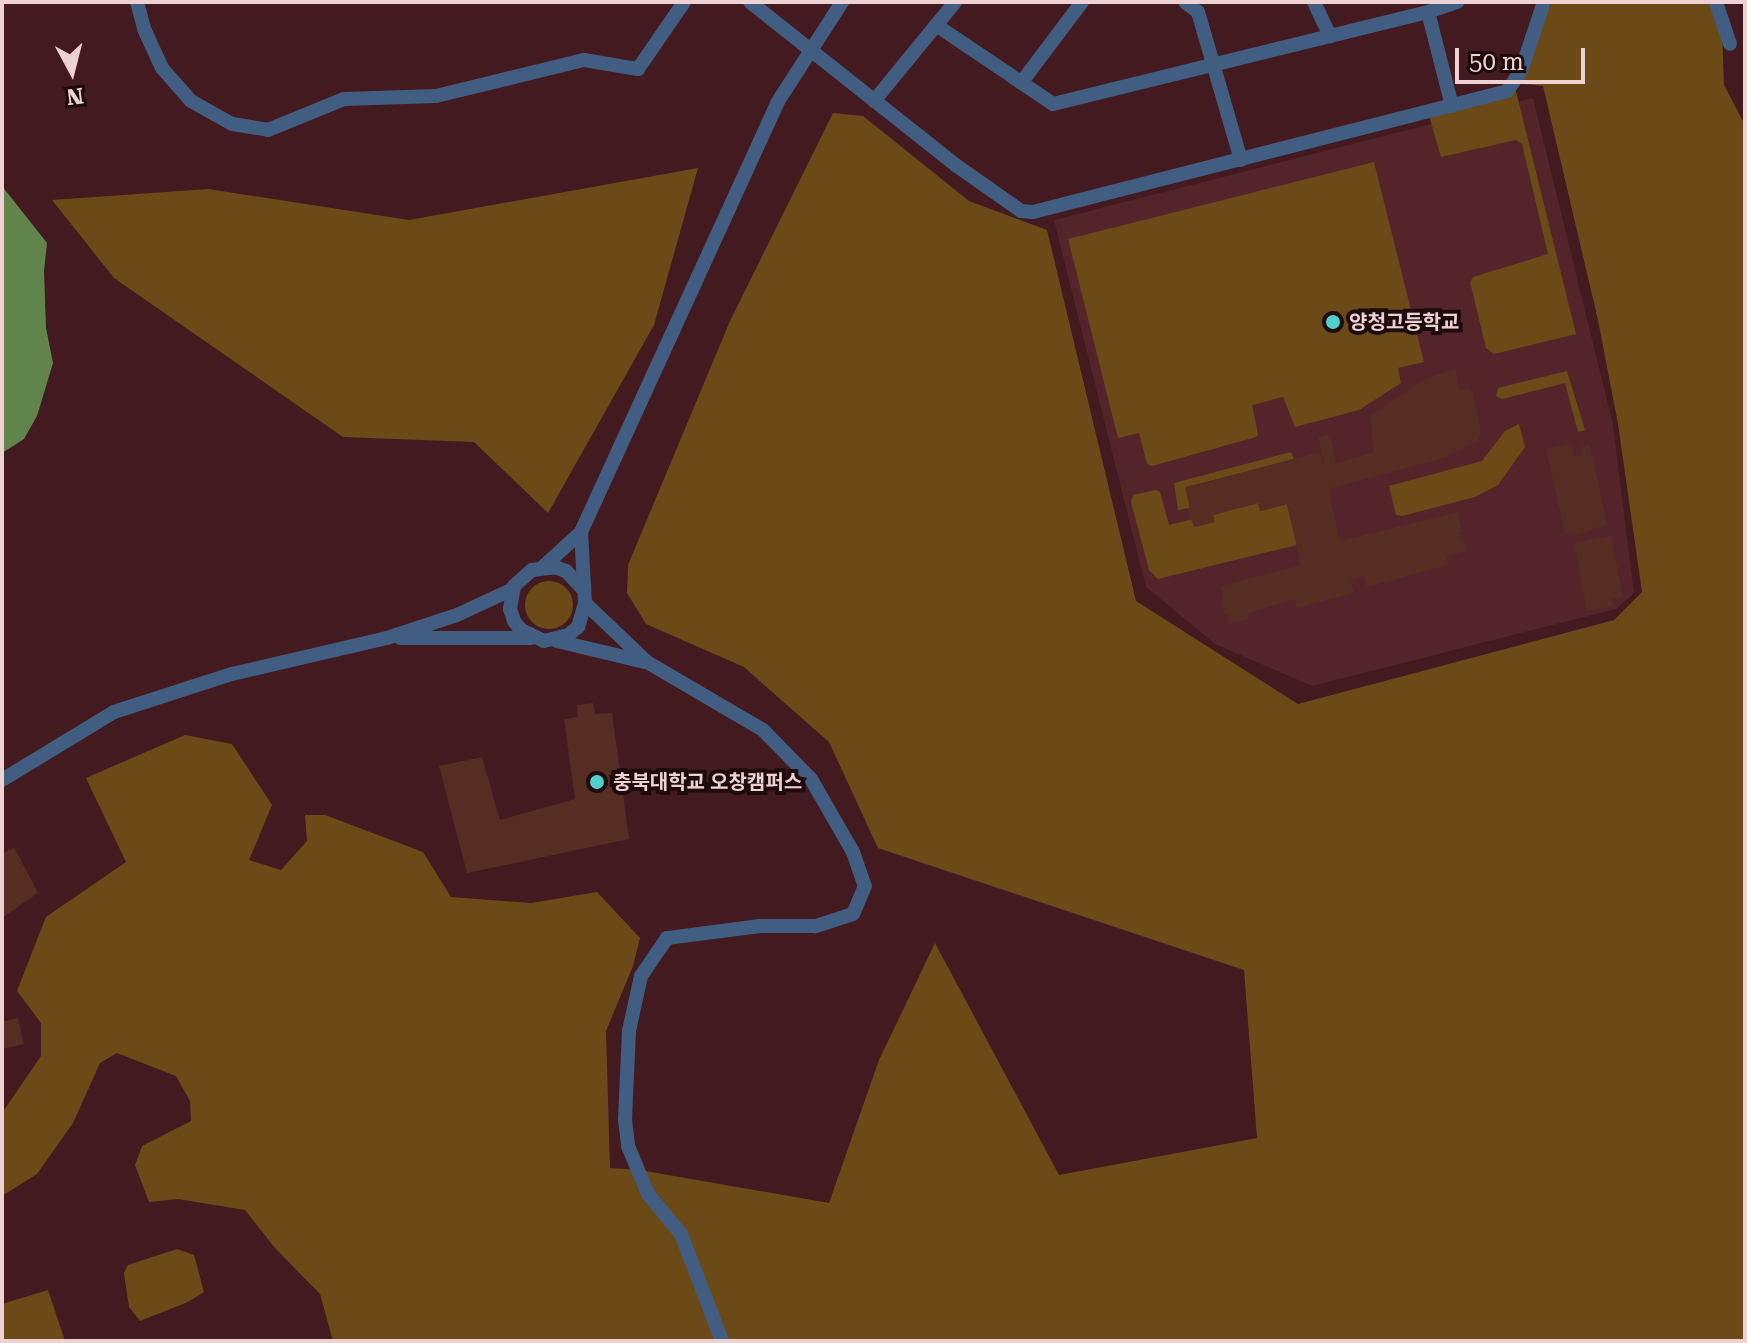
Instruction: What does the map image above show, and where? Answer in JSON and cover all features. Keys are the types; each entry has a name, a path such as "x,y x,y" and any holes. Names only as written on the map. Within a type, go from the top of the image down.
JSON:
{"street":[{"path":"137,2 145,31 162,68 191,101 232,124 268,130 344,99 436,96 584,60 638,69 684,2"},
{"path":"750,2 874,101 1021,211 1053,208 1507,91 1514,83 1544,2"},
{"path":"2,780 114,712 232,674 387,638 457,615 513,589 522,577 543,567 581,532 777,103 842,2"},
{"path":"874,101 955,2"},
{"path":"1021,83 1082,2"},
{"path":"1185,2 1198,12 1241,160"},
{"path":"1314,2 1330,37"},
{"path":"936,25 1053,104 1214,67 1457,2"},
{"path":"1716,2 1730,44"},
{"path":"1428,12 1452,106"},
{"path":"556,640 578,627 584,595 581,532"},
{"path":"543,567 566,571 584,595 647,662 763,730 811,779 853,852 865,886 853,914 815,926 760,926 667,938 641,976 629,1031 625,1120 628,1146 648,1194 681,1234 722,1341"},
{"path":"513,589 510,609 514,621 531,638"},
{"path":"387,638 556,640 647,662"}],"shaded area":[{"path":"1552,2 1721,2 1724,85 1745,125 1745,1341 333,1341 320,1294 275,1248 245,1210 178,1199 149,1202 135,1165 142,1146 191,1121 190,1101 176,1076 117,1053 100,1063 73,1123 37,1174 2,1196 2,1113 41,1056 41,1023 17,991 46,917 126,862 86,778 185,735 232,744 272,805 249,860 281,870 307,841 305,815 325,815 423,852 451,897 531,903 597,892 640,938 633,966 606,1031 610,1168 640,1170 829,1203 879,1060 935,943 1059,1175 1257,1138 1244,970 878,848 829,742 744,667 646,624 627,593 628,565 730,321 833,113 863,116 969,201 1047,230 1136,601 1298,704 1614,620 1642,592 1618,424 1598,320 1543,86 1514,83 1576,334 1494,354 1486,348 1470,282 1473,277 1548,254 1522,144 1516,140 1441,157 1428,112 1491,96 1521,71"},
{"name":"양청고등학교","path":"1533,98 1613,425 1634,593 1616,609 1312,686 1215,644 1146,587 1054,220"},
{"path":"1374,162 1424,362 1398,368 1401,383 1359,410 1295,427 1283,397 1252,405 1256,437 1152,466 1147,464 1139,433 1118,438 1068,239"},
{"path":"698,168 654,325 548,513 474,442 343,437 114,278 52,200 208,189 409,220"},
{"path":"2,186 47,243 44,271 46,328 53,363 37,416 24,439 2,453"},
{"path":"1567,371 1585,430 1578,432 1565,383 1502,399 1496,396 1498,388"},
{"path":"1519,424 1525,447 1498,485 1475,497 1396,515 1389,486 1482,461 1505,431"},
{"path":"1291,452 1294,459 1186,487 1190,508 1178,510 1174,483"},
{"path":"1156,490 1160,492 1169,525 1193,519 1195,527 1214,522 1213,515 1258,503 1261,511 1287,504 1297,545 1158,579 1149,570 1131,502 1133,495"},
{"path":"549,581 566,588 573,605 566,622 549,629 532,622 525,605 532,588"},
{"path":"177,1249 194,1255 204,1292 188,1302 140,1321 129,1307 124,1273 128,1265"},
{"path":"48,1290 65,1341 2,1341 2,1304"}],"building":[{"path":"1456,369 1459,390 1468,388 1473,392 1481,433 1478,441 1444,458 1328,489 1340,541 1458,512 1462,532 1458,533 1460,540 1464,539 1466,551 1446,556 1448,565 1367,587 1364,576 1351,580 1354,593 1297,608 1295,599 1248,613 1249,619 1230,623 1228,613 1224,614 1221,586 1301,565 1287,504 1260,511 1258,503 1213,515 1214,522 1194,527 1187,509 1190,508 1185,488 1319,452 1325,466 1318,437 1330,434 1336,463 1374,452 1370,416 1427,378"},
{"path":"1571,443 1574,457 1583,455 1581,447 1590,445 1607,524 1576,536 1575,532 1565,534 1546,449"},
{"path":"1611,535 1623,597 1612,599 1613,606 1587,611 1574,543"},
{"name":"충북대학교 오창캠퍼스","path":"593,703 595,714 612,713 629,839 467,873 439,766 482,757 500,820 575,799 564,719 578,717 577,705"},
{"path":"14,847 38,893 2,918 2,854"},
{"path":"18,1018 24,1044 2,1049 2,1022"}],"place":[{"name":"양청고등학교","path":"1333,322"},
{"name":"충북대학교 오창캠퍼스","path":"597,782"}]}
